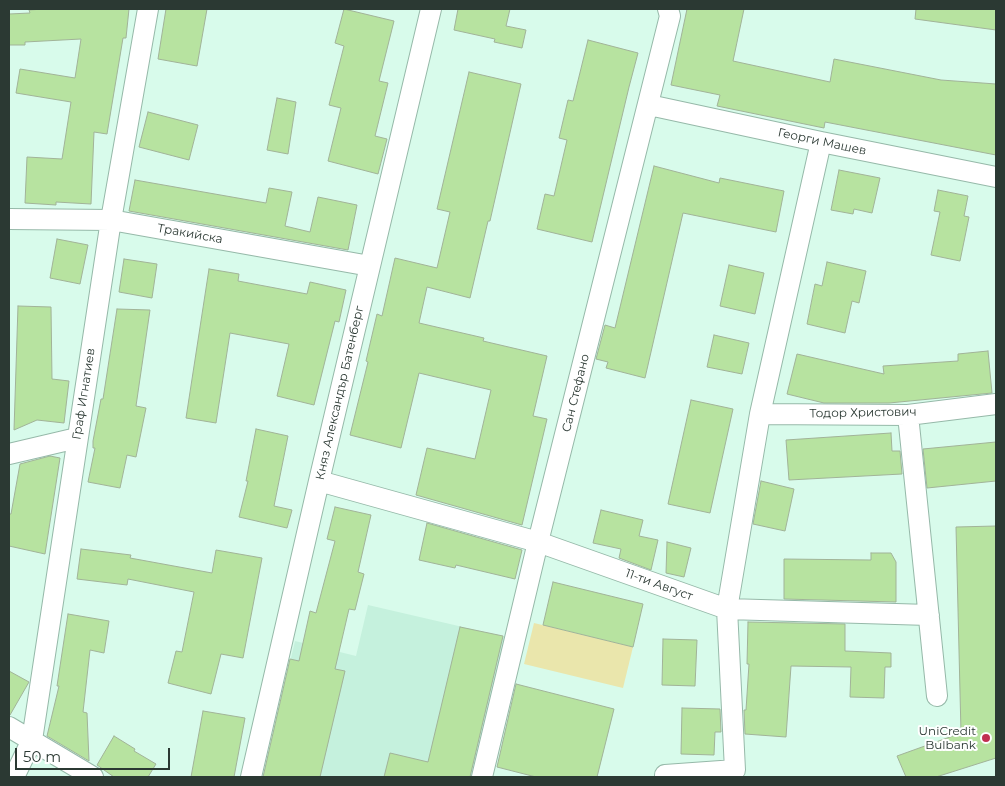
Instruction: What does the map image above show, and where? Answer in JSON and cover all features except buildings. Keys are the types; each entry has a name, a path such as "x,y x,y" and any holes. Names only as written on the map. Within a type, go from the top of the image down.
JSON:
{"street":[{"name":"Граф Игнатиев","path":"14,777 32,740 111,220 148,9"},
{"name":"Княз Александър Батенберг","path":"252,777 319,481 430,9"},
{"name":"Сан Стефано","path":"482,777 538,542 649,105 670,16 668,9"},
{"name":"Георги Машев","path":"649,105 996,177"},
{"path":"665,776 736,770 727,609 760,414 821,142"},
{"name":"Тракийска","path":"9,220 111,220 370,266"},
{"name":"Тодор Христович","path":"760,414 908,414 996,404"},
{"path":"908,414 937,696"},
{"path":"9,454 77,438"},
{"name":"11-ти Август","path":"319,481 538,542 727,609 929,614"},
{"path":"9,727 94,777"}],"shaded area":[{"path":"368,605 506,637 473,777 263,777 295,641 356,656"},
{"path":"534,623 633,647 623,688 524,664"}],"place":[{"name":"UniCredit Bulbank","path":"986,738"}]}
